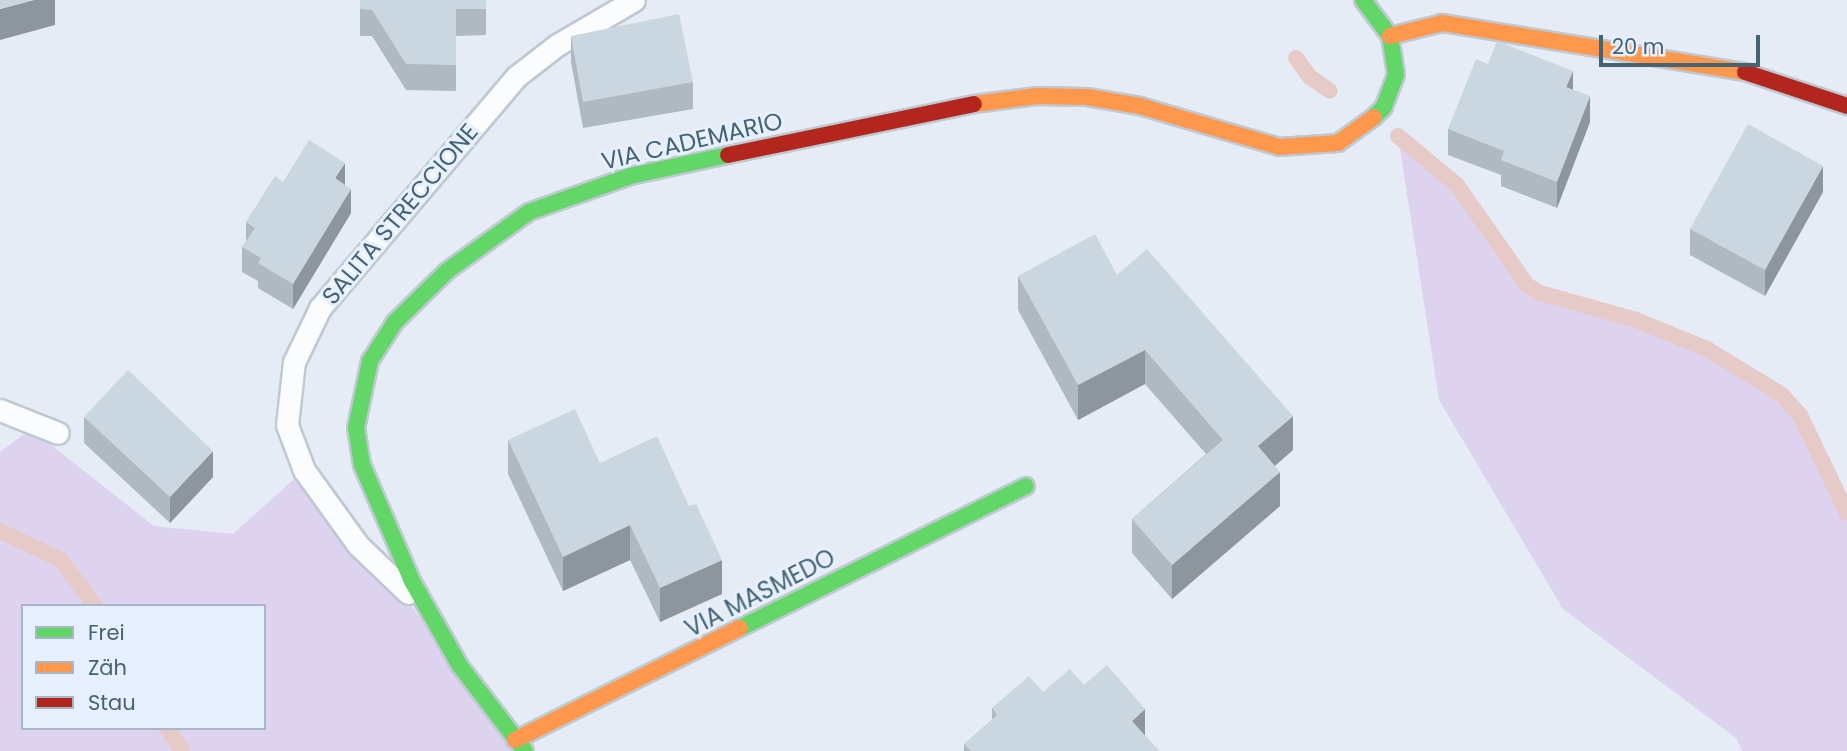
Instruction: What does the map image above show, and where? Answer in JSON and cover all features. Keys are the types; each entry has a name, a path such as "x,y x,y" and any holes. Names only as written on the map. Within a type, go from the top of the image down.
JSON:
{"street":[{"name":"VIA CADEMARIO","path":"520,746 460,666 431,615 362,465 356,428 360,393 370,360 409,307 447,271 529,212 630,176 964,105 1037,96 1087,96 1140,106 1279,146 1314,148 1338,143 1359,132 1384,107 1396,75 1390,36 1363,0"},
{"path":"1390,36 1442,23 1676,57 1752,72 1847,106"},
{"name":"VIA MASMEDO","path":"520,746 1026,486"}],"lane":[{"name":"SALITA STRECCIONE","path":"431,615 358,545 303,470 287,425 294,362 320,308 517,76 557,45 634,0"},
{"path":"0,410 58,433"}],"shaded area":[{"path":"1398,136 1457,185 1527,285 1540,293 1636,320 1707,349 1764,381 1800,415 1847,513 1847,751 1742,751 1736,738 1563,609 1439,400"},
{"path":"31,429 154,526 233,534 304,470 525,751 0,751 0,452"}],"building":[{"path":"0,0 34,0 0,9"},
{"path":"360,0 486,0 486,9 456,9 456,65 406,64 372,10 360,9"},
{"path":"679,14 693,82 583,102 571,36"},
{"path":"1497,41 1573,71 1566,87 1590,96 1557,182 1501,160 1504,151 1448,129 1476,59 1488,64"},
{"path":"1748,124 1823,166 1765,270 1690,229"},
{"path":"309,140 345,163 335,178 351,189 293,284 258,263 261,258 242,247 255,228 246,222 275,176 283,182"},
{"path":"1095,234 1117,275 1147,249 1293,416 1258,446 1280,472 1172,565 1132,519 1223,440 1145,350 1078,385 1018,276"},
{"path":"128,370 213,451 170,497 84,417"},
{"path":"575,409 600,463 657,436 689,506 696,504 722,560 660,588 630,525 563,557 508,440"},
{"path":"1107,665 1145,709 1132,721 1159,751 971,751 964,744 997,715 992,708 1029,676 1043,692 1070,669 1084,685"}],"waterway":[{"path":"1296,58 1310,77 1330,91"},
{"path":"1398,136 1457,185 1527,285 1540,293 1636,320 1707,349 1782,395 1800,415 1847,513"},
{"path":"0,531 61,560 94,604"},
{"path":"168,730 182,751"}],"traffic: fast":[{"path":"1363,0 1390,36 1396,75 1384,107 1374,117"},
{"path":"525,751 460,666 412,581 362,465 356,428 370,361 395,322 447,271 529,212 630,176 728,155"},
{"path":"740,628 1026,486"}],"traffic: slow":[{"path":"1390,36 1442,23 1745,72"},
{"path":"974,104 1037,96 1087,97 1140,106 1279,147 1338,143 1374,117"},
{"path":"515,740 740,628"}],"traffic: jam":[{"path":"1745,72 1847,106"},
{"path":"728,155 974,104"}]}
